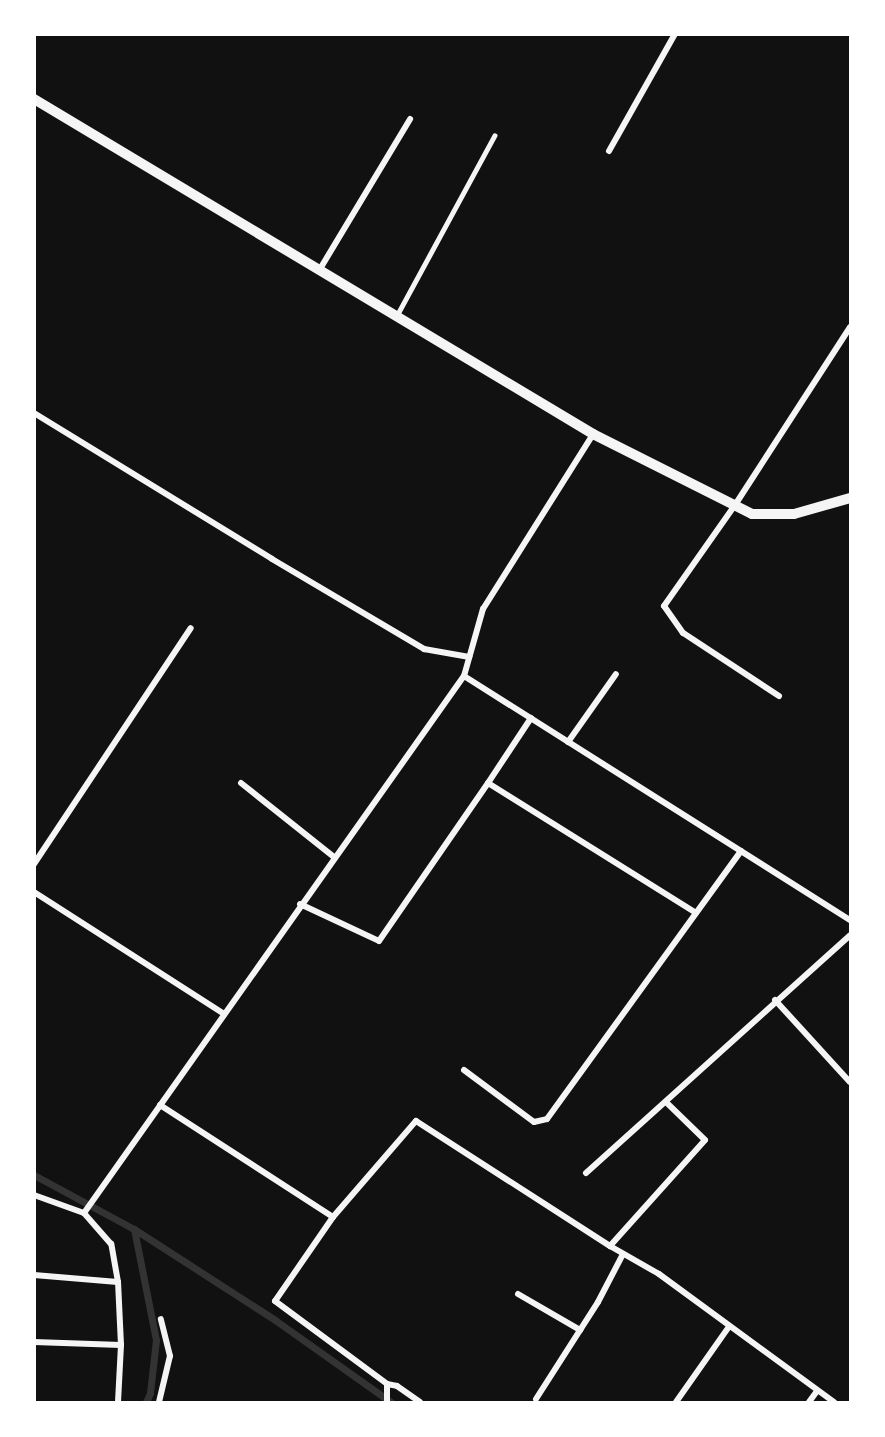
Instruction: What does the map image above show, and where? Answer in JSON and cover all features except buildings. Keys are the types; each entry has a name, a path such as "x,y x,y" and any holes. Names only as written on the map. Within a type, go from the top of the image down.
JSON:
{"street":[{"path":"609,151 675,34"},
{"path":"34,99 593,434 752,514 794,514 850,498"},
{"path":"320,269 410,119"},
{"path":"779,696 683,633 664,606 735,505 850,327"},
{"path":"34,413 424,649 469,657"},
{"path":"85,1211 103,1189 300,904 464,676 483,609 593,434"},
{"path":"34,864 191,628"},
{"path":"568,742 616,674"},
{"path":"464,676 850,920"},
{"path":"300,904 379,941 531,718"},
{"path":"241,783 334,857"},
{"path":"488,783 696,913"},
{"path":"464,1070 534,1122 547,1119 741,851"},
{"path":"34,892 224,1014"},
{"path":"586,1173 850,934"},
{"path":"775,1000 850,1082"},
{"path":"610,1246 705,1140 666,1102"},
{"path":"160,1105 333,1217"},
{"path":"420,1402 397,1386 387,1388 274,1301 333,1217 416,1121 659,1275 728,1328 834,1402"},
{"path":"34,1195 85,1211 111,1244 118,1282 121,1345 118,1402"},
{"path":"536,1399 580,1330 623,1254"},
{"path":"34,1275 118,1282"},
{"path":"518,1294 580,1330"},
{"path":"159,1402 170,1356 161,1318"},
{"path":"676,1402 728,1328"},
{"path":"34,1341 121,1345"},
{"path":"387,1388 387,1402"},
{"path":"809,1402 817,1391"}],"lane":[{"path":"397,315 494,136"}],"waterway":[{"path":"34,1175 134,1229 275,1320 391,1402"},
{"path":"134,1229 156,1340 150,1393 146,1402"}]}
